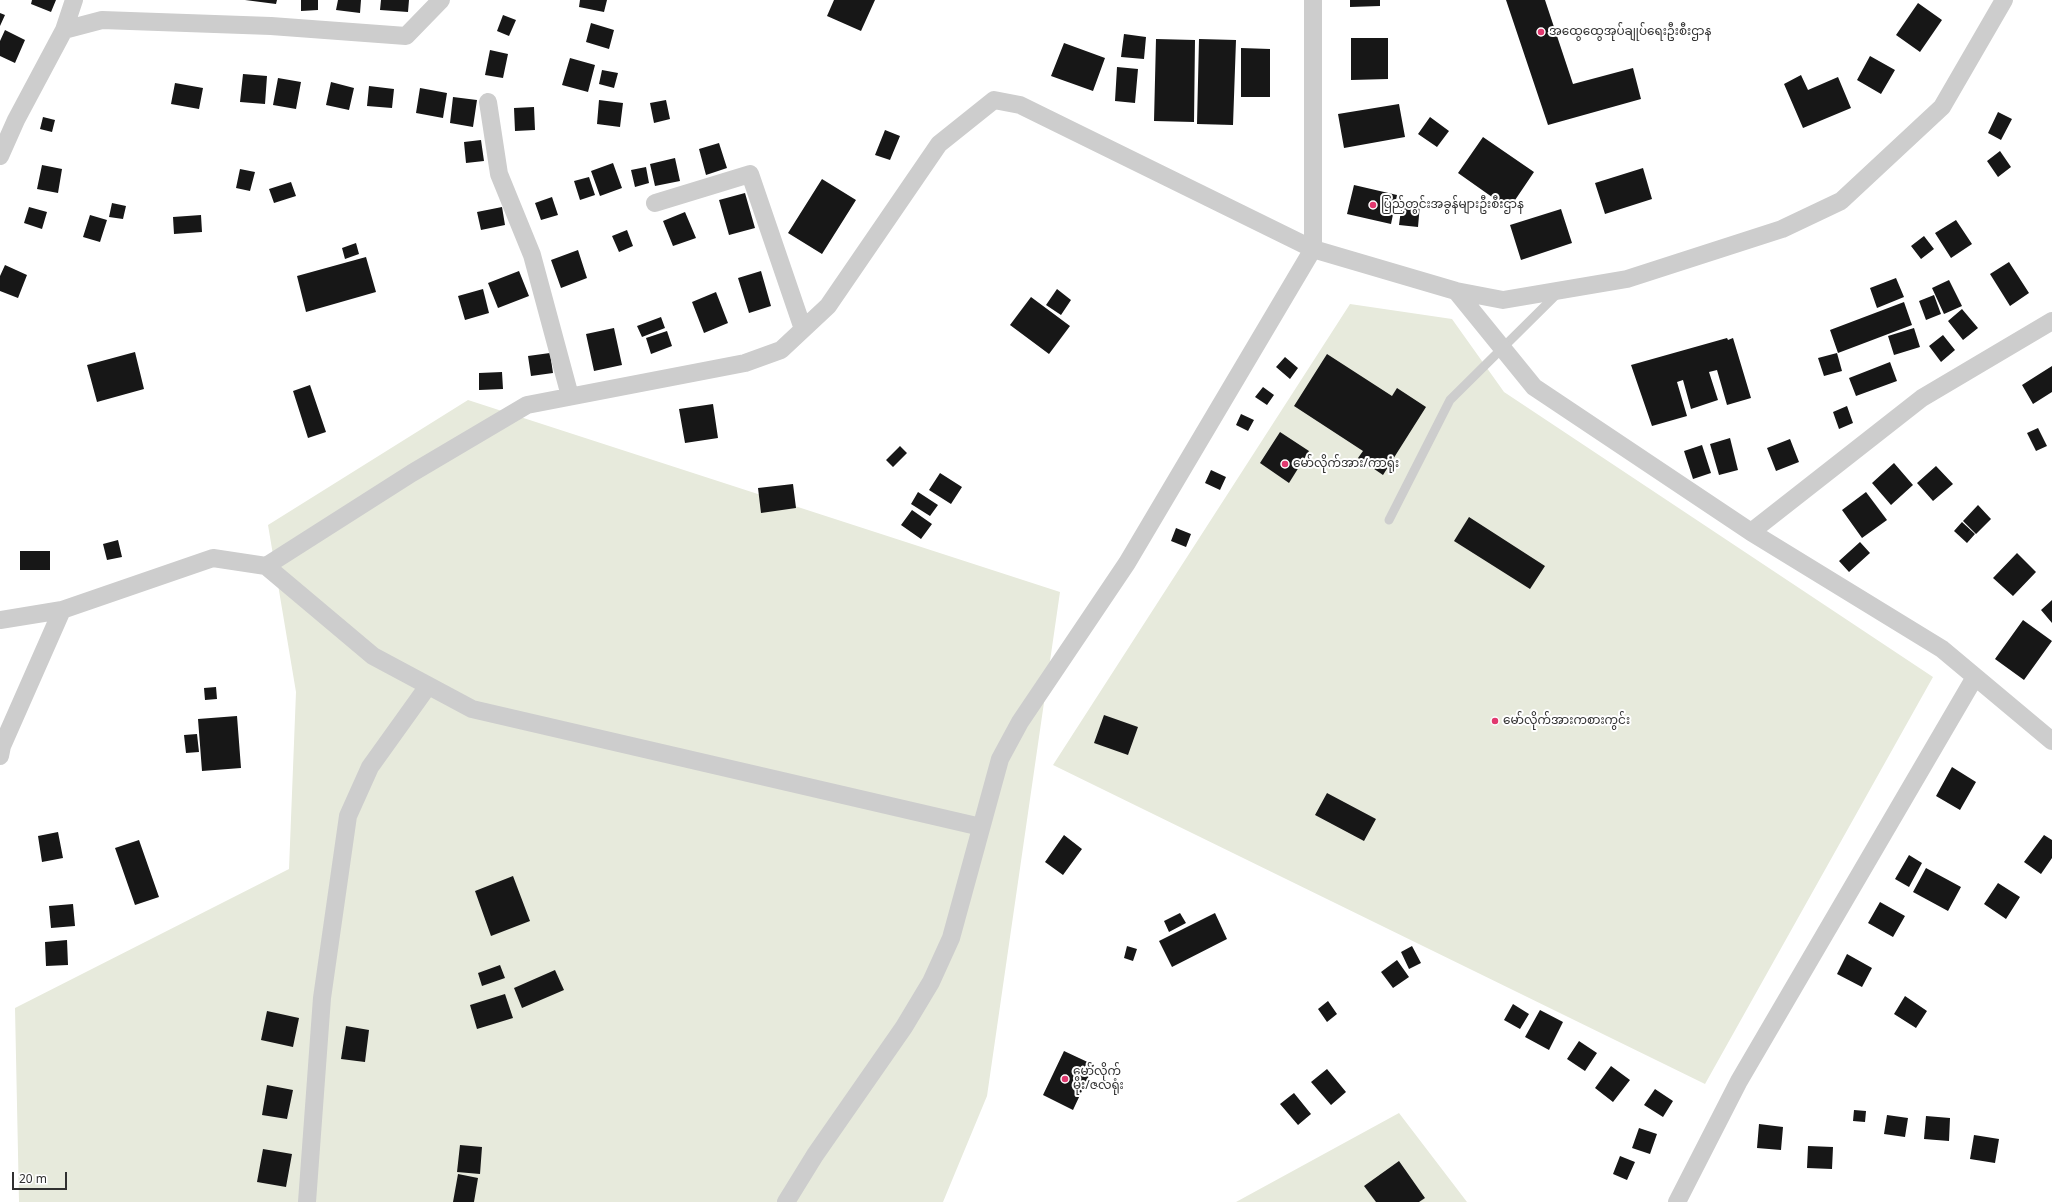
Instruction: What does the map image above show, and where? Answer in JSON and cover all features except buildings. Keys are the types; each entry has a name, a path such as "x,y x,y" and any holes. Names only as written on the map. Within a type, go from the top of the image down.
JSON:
{"street":[{"path":"0,156 16,120 64,30 74,0"},
{"path":"64,30 102,20 272,26 406,36 440,0"},
{"path":"786,1202 815,1155 904,1027 931,982 951,938 1000,759 1020,722 1127,562 1313,249 1313,0"},
{"path":"266,566 412,473 527,405 745,363 781,350 828,306 939,144 994,100 1020,105 1313,249 1456,291 1503,300 1635,276 1782,229 1841,201 1942,107 2004,0"},
{"path":"488,102 500,174 532,255 570,396"},
{"path":"655,203 750,174 803,329"},
{"path":"1456,291 1534,387 1752,532 1942,649 2052,741"},
{"path":"1752,532 1922,398 2052,321"},
{"path":"0,620 62,610 213,558 266,566 373,656 472,710 981,827"},
{"path":"0,756 2,746 62,610"},
{"path":"1677,1202 1739,1081 1975,677"},
{"path":"307,1202 322,998 348,816 370,767 428,686"}],"lane":[{"path":"1389,520 1450,400 1561,290"}],"shaded area":[{"name":"မော်လိုက်အားကစားကွင်း","path":"1350,304 1452,319 1504,392 1933,677 1705,1084 1053,765"},
{"path":"468,400 1060,592 987,1096 943,1202 19,1202 15,1008 289,869 296,692 268,525"},
{"path":"1399,1113 1467,1202 1236,1202"}],"place":[{"name":"အထွေထွေအုပ်ချုပ်ရေးဦးစီးဌာန","path":"1541,32"},
{"name":"ပြည်တွင်းအခွန်များဦးစီးဌာန","path":"1373,205"},
{"name":"မော်လိုက်အား/ကာရုံး","path":"1285,464"},
{"name":"မော်လိုက်အားကစားကွင်း","path":"1495,721"},
{"name":"မော်လိုက် မိုး/ဇလရုံး","path":"1065,1079"}]}
